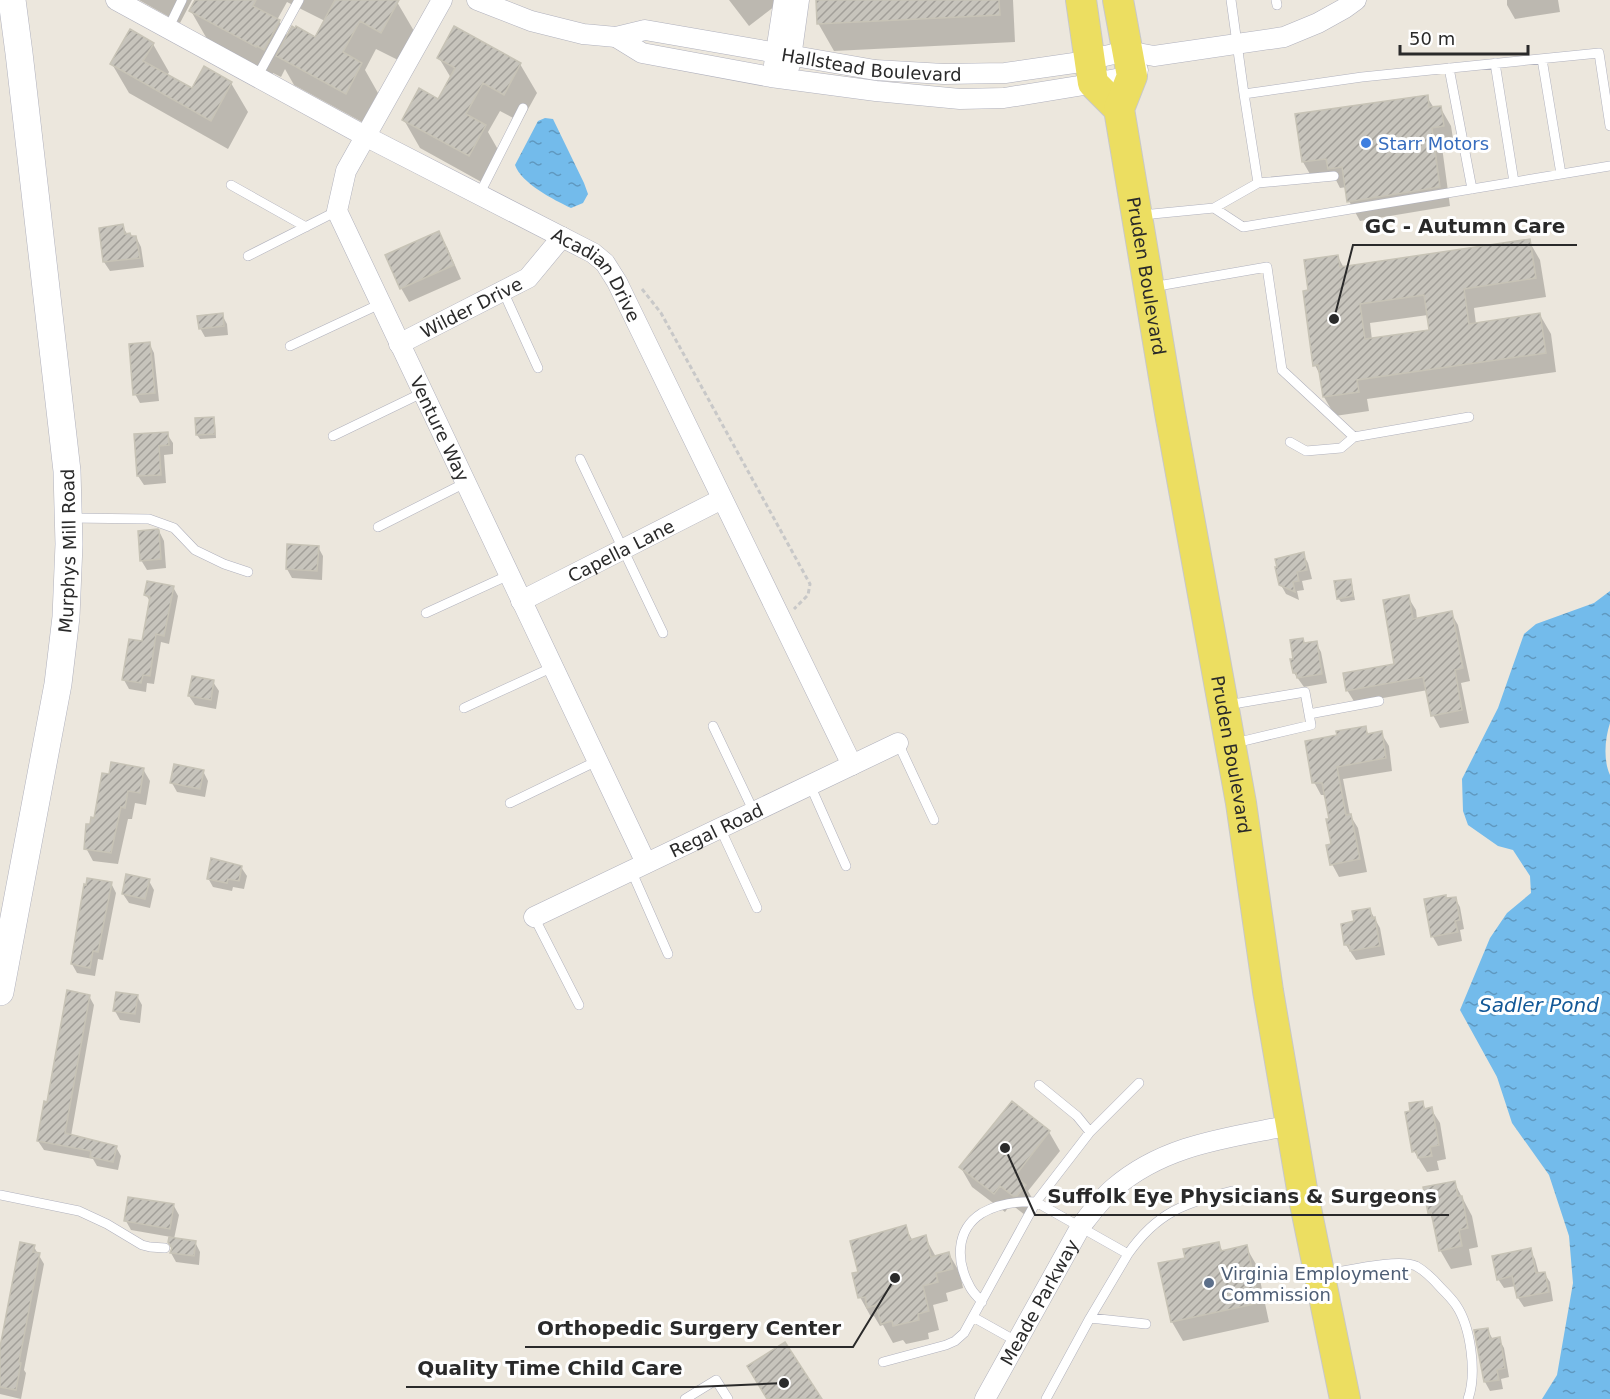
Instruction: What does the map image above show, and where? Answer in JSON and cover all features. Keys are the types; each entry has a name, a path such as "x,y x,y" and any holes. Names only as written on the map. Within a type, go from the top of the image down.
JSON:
{"main road":[{"path":"1081,0 1091,71 1119,109"},
{"path":"1118,0 1138,61 1119,109"},
{"name":"Pruden Boulevard","path":"1119,109 1241,803 1268,991 1291,1125 1345,1399"}],"street":[{"name":"Murphys Mill Road","path":"0,992 58,684 66,617 69,518 68,471 12,0"},
{"name":"Acadian Drive","path":"116,0 365,136 593,253 605,263 617,282 852,765"},
{"path":"337,211 345,171 442,0"},
{"name":"Hallstead Boulevard","path":"477,0 531,21 583,34 616,37 645,30 875,70 944,74 1091,71"},
{"path":"784,0 784,54"},
{"path":"780,78 784,54 800,0"},
{"path":"1091,71 1284,37 1318,23 1356,0"},
{"name":"Hallstead Boulevard","path":"616,37 642,52 780,78 960,99 1004,98 1091,71"},
{"name":"Venture Way","path":"337,211 597,761 639,867"},
{"name":"Wilder Drive","path":"399,344 528,278 562,237"},
{"name":"Capella Lane","path":"522,601 722,499"},
{"name":"Regal Road","path":"534,917 898,743"},
{"name":"Meade Parkway","path":"985,1399 1081,1226 1113,1189 1155,1160 1182,1149 1291,1125"}],"lane":[{"path":"168,29 182,0"},
{"path":"257,77 299,0"},
{"path":"1231,0 1258,183"},
{"path":"1244,94 1362,77 1599,53 1610,126"},
{"path":"1542,59 1561,174"},
{"path":"1495,63 1514,182"},
{"path":"1449,68 1472,189"},
{"path":"479,195 523,108"},
{"path":"1214,208 1243,227 1610,166"},
{"path":"1137,216 1214,208 1258,183 1334,176"},
{"path":"231,185 306,227"},
{"path":"248,256 337,211"},
{"path":"1149,287 1267,267 1282,370 1354,437"},
{"path":"503,291 538,368"},
{"path":"290,346 380,304"},
{"path":"333,436 422,393"},
{"path":"1290,442 1306,451 1341,448 1354,437 1469,417"},
{"path":"580,459 663,633"},
{"path":"378,527 465,483"},
{"path":"69,518 149,519 174,528 195,550 224,564 248,572"},
{"path":"426,614 509,575"},
{"path":"464,708 553,667"},
{"path":"1223,705 1305,692 1311,725 1230,745"},
{"path":"1309,714 1379,701"},
{"path":"713,726 754,812"},
{"path":"898,743 934,820"},
{"path":"510,803 597,761"},
{"path":"810,785 846,866"},
{"path":"720,828 757,908"},
{"path":"639,867 668,954"},
{"path":"534,917 579,1005"},
{"path":"883,1362 946,1345 964,1334 1036,1202 1090,1132 1139,1083"},
{"path":"1040,1085 1077,1116 1090,1132"},
{"path":"1046,1399 1089,1318 1139,1238 1166,1214 1197,1200 1232,1191"},
{"path":"0,1195 79,1211 107,1224 142,1245 165,1248"},
{"path":"982,1302 970,1289 961,1261 960,1246 970,1224 981,1214 995,1207 1021,1202 1036,1202 1128,1254"},
{"path":"1320,1275 1387,1263 1415,1266 1434,1280 1457,1305 1467,1329 1473,1364 1468,1399"},
{"path":"973,1317 1016,1341"},
{"path":"1089,1318 1146,1324"},
{"path":"685,1399 716,1380 728,1399"}],"path":[{"path":"639,285 662,313 810,584 808,595 798,607 780,617"}],"water":[{"path":"545,118 553,119 588,194 583,203 571,208 547,196 531,184 518,172 515,165 538,121"},
{"name":"Sadler Pond","path":"1610,591 1610,723 1606,763 1610,775 1610,1399 1542,1399 1557,1375 1573,1283 1569,1236 1549,1175 1512,1123 1497,1077 1460,1010 1490,938 1507,913 1531,893 1530,876 1513,850 1498,846 1468,825 1463,811 1462,779 1498,708 1524,634 1536,624 1594,603"}],"building":[{"path":"195,0 256,0 253,6 280,20 264,50 189,11"},
{"path":"335,0 399,0 381,33 360,21 343,52 362,63 346,94 276,56 292,26 315,37"},
{"path":"816,0 999,0 1000,15 817,24"},
{"path":"454,26 521,63 504,95 483,83 466,114 486,125 469,156 402,120 419,88 438,99 455,68 437,58"},
{"path":"130,29 154,43 143,61 192,88 204,66 232,82 211,121 110,64"},
{"name":"Starr Motors","path":"1428,95 1429,107 1441,106 1444,126 1432,128 1440,187 1347,202 1342,167 1328,169 1326,159 1302,162 1295,114"},
{"path":"123,224 125,234 130,233 131,236 136,236 140,258 103,262 99,228"},
{"path":"439,231 454,265 400,289 385,255"},
{"path":"1530,239 1536,278 1464,289 1469,324 1540,313 1546,353 1357,380 1359,392 1323,397 1318,365 1313,366 1303,291 1308,290 1304,260 1338,255 1340,267","holes":["1424,295 1429,330 1365,339 1360,304"]},
{"path":"223,313 224,326 199,329 197,316"},
{"path":"150,342 155,393 133,395 129,344"},
{"path":"214,417 215,434 196,435 195,418"},
{"path":"168,432 169,445 159,446 161,475 137,476 134,434"},
{"path":"158,529 161,559 140,561 138,531"},
{"path":"287,544 319,546 317,571 286,569"},
{"path":"1304,552 1307,570 1297,572 1299,581 1293,582 1295,592 1279,585 1275,559"},
{"path":"1351,579 1353,596 1337,599 1334,581"},
{"path":"147,581 174,586 164,636 156,634 150,676 143,675 141,683 122,680 129,639 142,641 150,597 144,595"},
{"path":"1409,595 1413,619 1452,611 1463,668 1455,670 1462,710 1431,716 1423,677 1346,691 1343,673 1394,664 1383,600"},
{"path":"1303,638 1304,643 1317,641 1322,674 1297,678 1296,673 1293,673 1290,640"},
{"path":"192,676 214,680 211,700 188,696"},
{"path":"1366,726 1367,734 1382,731 1386,758 1337,767 1346,815 1351,814 1360,859 1330,865 1326,845 1331,844 1326,819 1329,819 1322,783 1312,783 1305,741 1337,735 1336,731"},
{"path":"111,762 144,768 140,793 128,791 125,808 121,807 111,853 84,849 86,824 90,824 91,817 94,818 102,773 109,774"},
{"path":"174,764 204,770 200,789 170,783"},
{"path":"211,858 242,866 239,881 228,879 227,883 207,879"},
{"path":"126,874 150,879 145,899 122,894"},
{"path":"87,878 112,882 98,952 93,951 90,968 71,964 84,884 86,885"},
{"path":"1446,895 1446,898 1456,897 1460,920 1455,921 1458,932 1431,937 1424,899"},
{"path":"1370,908 1372,918 1375,917 1380,946 1350,951 1349,945 1344,945 1341,924 1354,921 1352,911"},
{"path":"67,990 90,995 65,1133 117,1146 113,1162 90,1157 91,1151 37,1141 44,1101 47,1102"},
{"path":"116,992 138,995 135,1014 113,1011"},
{"path":"1012,1101 1050,1131 1015,1176 1026,1185 1017,1196 1013,1196 1000,1186 994,1194 959,1167"},
{"path":"1423,1101 1424,1109 1432,1107 1439,1145 1430,1147 1432,1156 1418,1158 1416,1151 1412,1152 1405,1112 1410,1111 1409,1103"},
{"path":"1455,1181 1458,1196 1462,1196 1468,1228 1459,1230 1462,1246 1439,1251 1423,1187"},
{"path":"128,1197 174,1204 170,1229 124,1221"},
{"path":"906,1225 910,1240 926,1235 931,1257 949,1252 953,1269 936,1273 938,1282 923,1286 929,1311 918,1314 919,1320 893,1326 892,1321 881,1324 876,1305 867,1308 865,1297 858,1298 852,1273 858,1272 850,1241"},
{"path":"169,1237 196,1241 194,1256 170,1253 172,1248 168,1242"},
{"path":"20,1242 35,1245 33,1252 40,1253 19,1362 21,1363 16,1390 0,1387 0,1347"},
{"name":"Virginia Employment Commission","path":"1219,1242 1221,1251 1247,1245 1259,1303 1171,1322 1158,1263 1185,1258 1183,1249"},
{"path":"1531,1248 1536,1273 1545,1272 1549,1292 1517,1298 1512,1276 1497,1280 1492,1256"},
{"path":"1488,1328 1490,1339 1500,1337 1505,1368 1497,1370 1499,1380 1484,1382 1474,1330"},
{"path":"785,1342 822,1399 767,1399 747,1366"}],"place":[{"name":"Starr Motors","path":"1366,143"},
{"name":"GC - Autumn Care","path":"1334,319"},
{"name":"Suffolk Eye Physicians & Surgeons","path":"1005,1148"},
{"name":"Orthopedic Surgery Center","path":"895,1278"},
{"name":"Virginia Employment Commission","path":"1209,1283"},
{"name":"Quality Time Child Care","path":"784,1383"}]}
